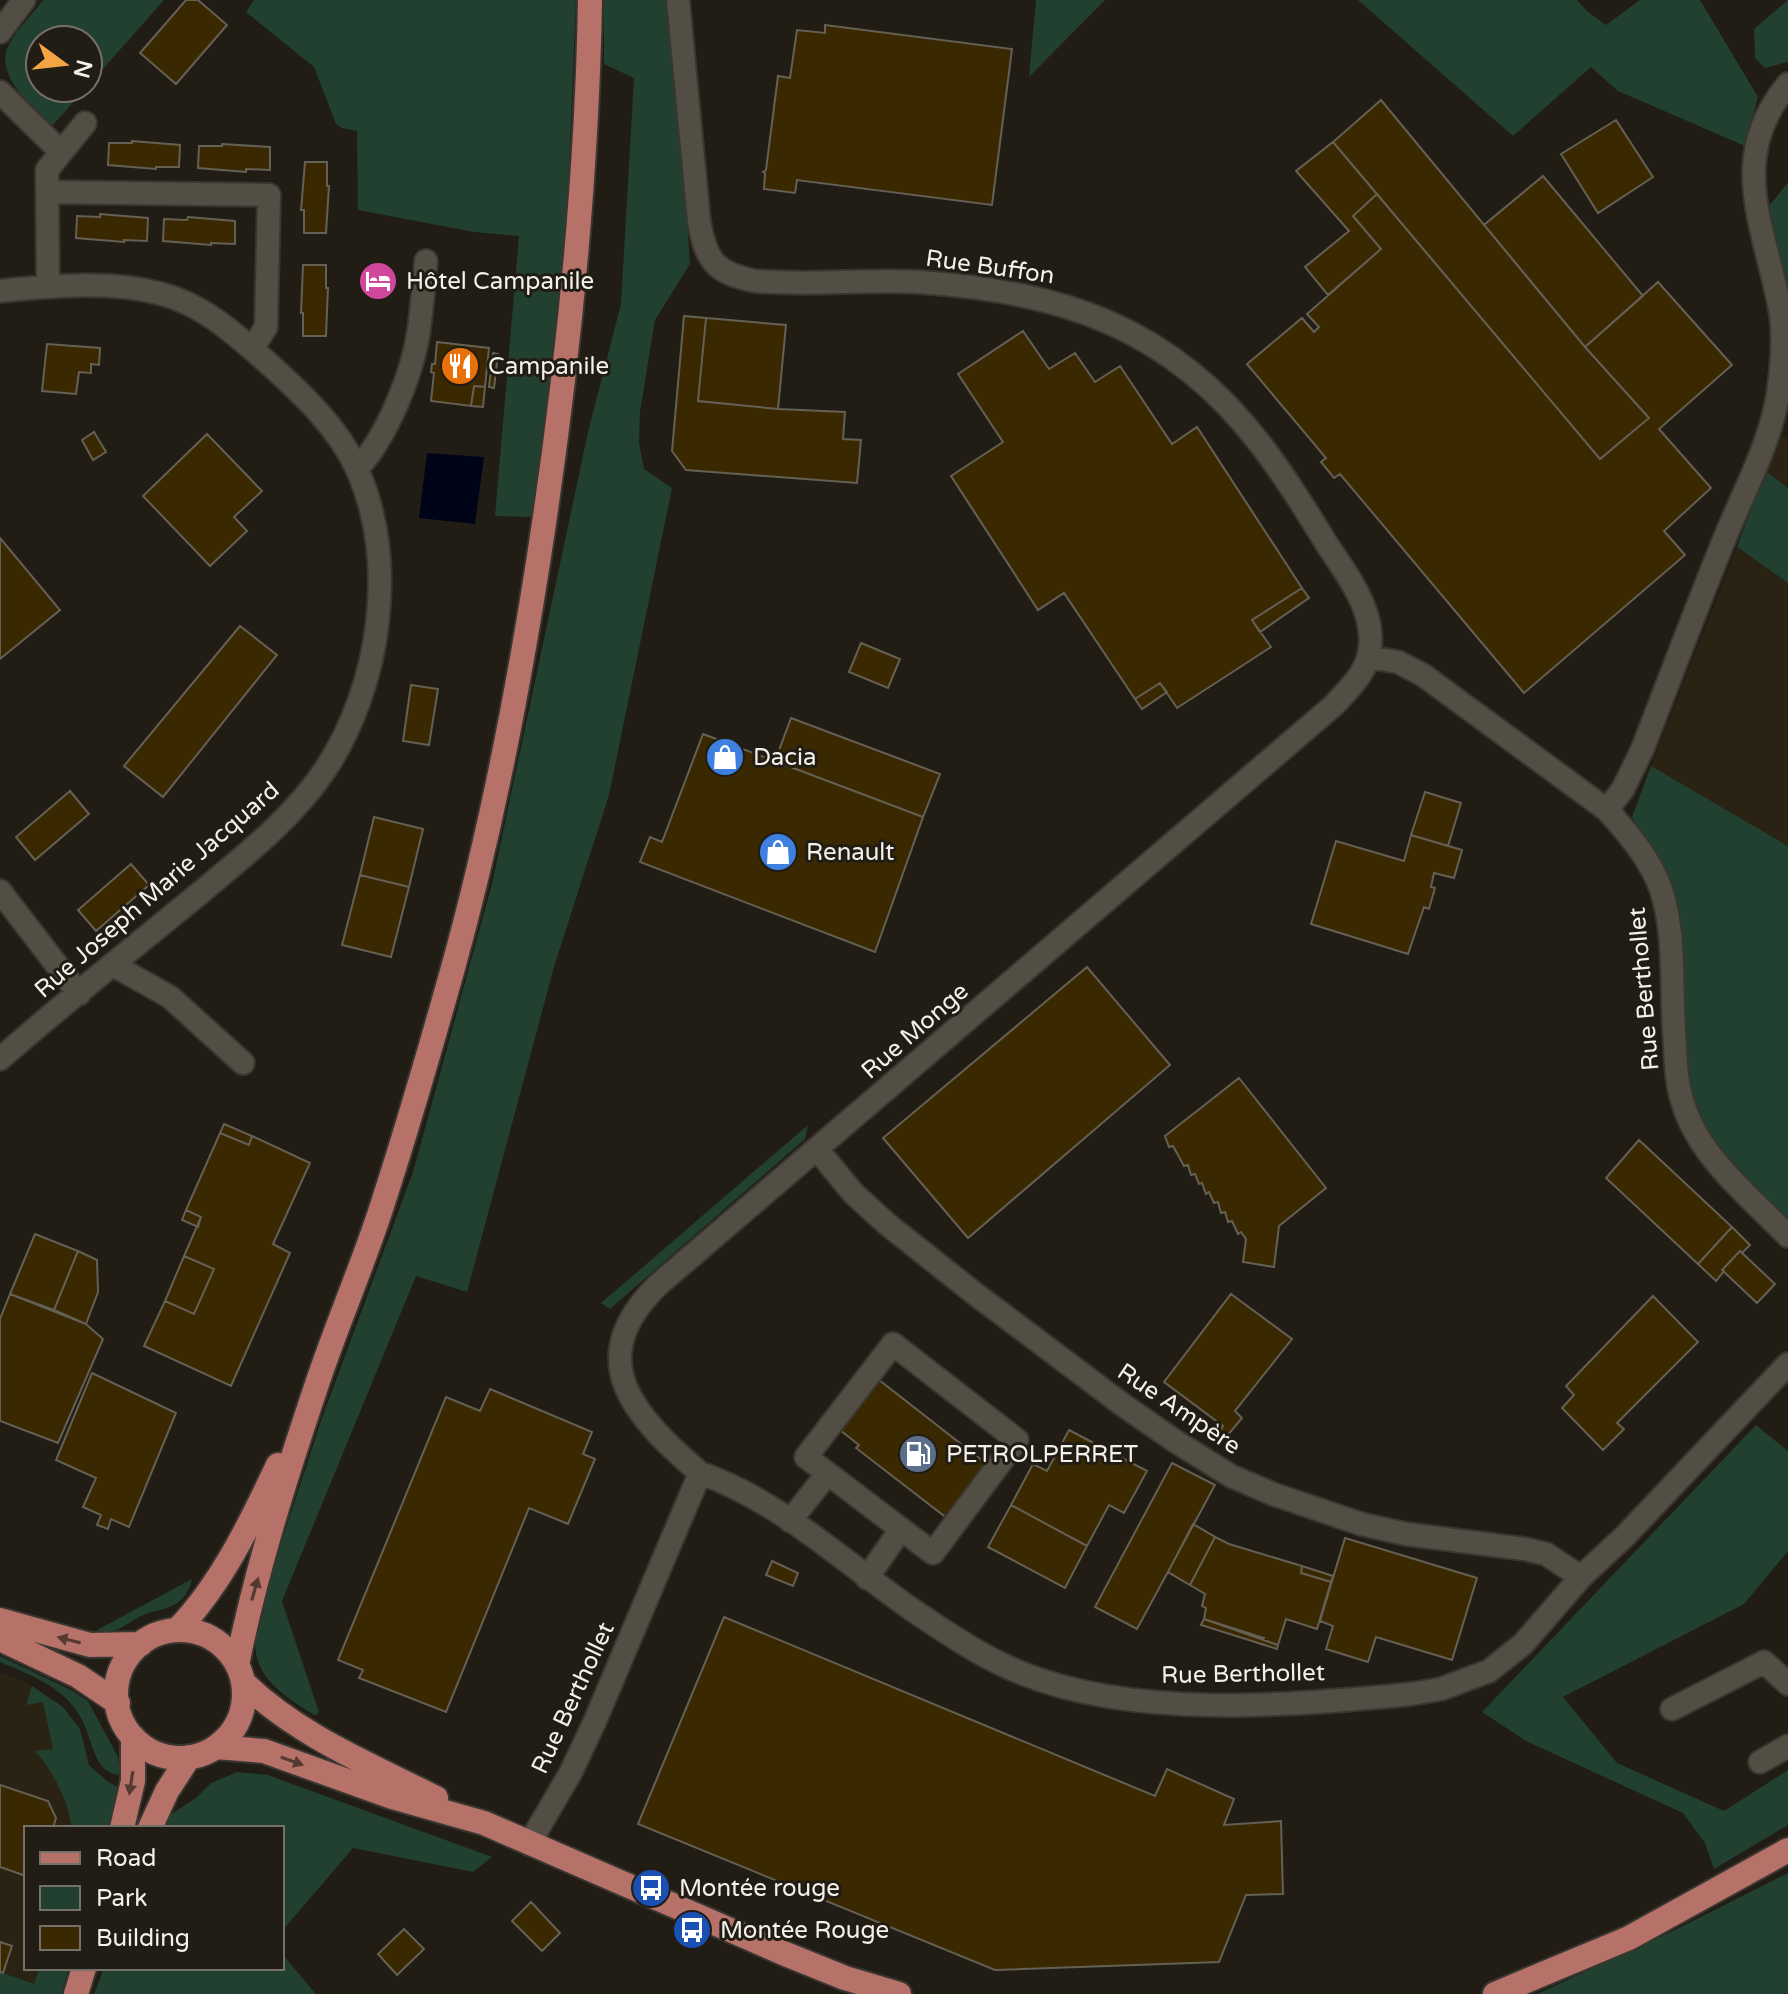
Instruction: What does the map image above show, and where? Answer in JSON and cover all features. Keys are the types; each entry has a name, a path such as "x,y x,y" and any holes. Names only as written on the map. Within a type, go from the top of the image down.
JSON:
{"main road":[{"path":"240,1674 249,1614 283,1490 317,1383 379,1214 449,980 507,746 557,435 574,288 590,0"},
{"path":"177,1630 208,1593 255,1513 317,1383"},
{"path":"0,1620 90,1645 141,1644"},
{"path":"177,1630 212,1639 231,1655 240,1674 244,1694 239,1719 225,1739 216,1747 189,1757 165,1756 142,1746 123,1722 118,1703 117,1685 123,1666 141,1644 162,1633 177,1630"},
{"path":"0,1639 78,1676 118,1703"},
{"path":"240,1674 282,1716 312,1735 484,1823 783,1953 845,1978 899,1994"},
{"path":"122,1826 133,1781 133,1737"},
{"path":"216,1747 264,1751 392,1797 484,1823"},
{"path":"151,1826 167,1791 189,1757"},
{"path":"1495,1994 1629,1938 1788,1850"},
{"path":"76,1994 83,1970"}],"street":[{"path":"0,32 24,0"},
{"name":"Rue Buffon","path":"678,0 699,221 713,263 734,277 755,281 916,282 1029,295 1070,306 1164,352 1203,381 1229,407 1283,476 1352,582 1364,607 1370,642 1368,657"},
{"path":"1607,810 1623,789 1642,750 1761,451 1779,391 1781,315 1763,242 1754,175 1763,122 1788,84"},
{"path":"0,92 61,152"},
{"path":"48,287 47,170 85,123"},
{"path":"48,192 269,195 266,327 252,349"},
{"path":"357,469 371,454 402,392 419,333 426,261"},
{"name":"Rue Joseph Marie Jacquard","path":"0,291 108,286 164,294 210,315 252,349 309,403 346,448 357,469 373,522 378,553 377,617 367,673 349,727 324,771 290,812 245,854 0,1059"},
{"name":"Rue Berthollet","path":"1368,657 1398,662 1423,675 1607,810 1644,856 1663,898 1672,967 1678,1081 1682,1102 1696,1134 1719,1164 1788,1236"},
{"name":"Rue Monge","path":"700,1473 666,1442 639,1413 631,1399 621,1369 620,1353 626,1328 637,1307 659,1284 1334,705 1356,682 1368,657"},
{"path":"0,891 79,994"},
{"path":"113,965 170,997 243,1063"},
{"name":"Rue Ampère","path":"817,1149 853,1193 974,1293 1123,1405 1231,1476 1361,1524 1406,1534 1546,1554 1581,1577"},
{"path":"893,1344 1017,1440 933,1553 901,1529 806,1457 893,1344"},
{"name":"Rue Berthollet","path":"529,1844 571,1772 595,1721 700,1473 745,1492 961,1641 1019,1672 1059,1686 1159,1703 1206,1705 1399,1695 1441,1689 1465,1681 1489,1671 1523,1644 1581,1577 1625,1536 1788,1364"},
{"path":"790,1521 827,1474"},
{"path":"867,1578 901,1529"},
{"path":"1672,1709 1764,1662 1788,1684"},
{"path":"1760,1762 1788,1746"}],"shaded area":[{"path":"1780,437 1788,438 1788,488 1765,471"},
{"path":"1737,547 1788,583 1788,846 1651,766"},
{"path":"0,1673 27,1682 50,1699 91,1826 24,1826 24,1970 50,1970 44,1994 0,1994"}],"green space":[{"path":"43,0 164,0 104,68 104,24 24,24"},
{"path":"254,0 576,0 566,238 533,517 495,516 519,236 474,232 358,210 357,131 336,124 314,67 246,12"},
{"path":"604,0 672,0 690,264 655,320 640,412 639,443 644,469 672,488 609,795 554,967 467,1292 416,1276 282,1601 319,1712 316,1716 274,1686 260,1666 256,1641 264,1610 260,1608 322,1418 413,1172 492,884 588,432 621,304 634,78 604,64"},
{"path":"1036,0 1105,0 1029,77"},
{"path":"1358,0 1577,0 1606,25 1640,0 1700,0 1758,97 1745,146 1618,91 1591,67 1513,136"},
{"path":"1788,0 1788,62 1765,68 1755,58 1754,29"},
{"path":"24,24 24,98 8,73 6,51"},
{"path":"29,104 72,104 52,126"},
{"path":"1788,182 1788,285 1766,210"},
{"path":"1765,471 1788,488 1788,583 1737,547"},
{"path":"1651,766 1788,846 1788,1223 1707,1133 1687,1086 1682,931 1673,884 1632,817"},
{"path":"808,1125 805,1139 610,1309 601,1303"},
{"path":"1756,1425 1788,1451 1788,1551 1744,1604 1563,1697 1617,1763 1724,1811 1788,1770 1788,1825 1714,1869 1705,1843 1683,1813 1526,1741 1482,1712"},
{"path":"192,1579 186,1594 176,1604 143,1615 110,1632 97,1630"},
{"path":"0,1656 88,1701 118,1757 120,1775 104,1769 99,1762 81,1718 66,1698 46,1683 0,1662"},
{"path":"32,1686 63,1707 80,1729 89,1765 108,1782 122,1789 114,1826 71,1826 59,1787 34,1751 53,1749 43,1702 26,1705"},
{"path":"237,1772 268,1775 492,1857 473,1872 353,1848 284,1929 284,1826 166,1826 170,1815 196,1798 211,1783"},
{"path":"1788,1873 1788,1994 1537,1994 1673,1931"},
{"path":"284,1956 316,1994 94,1994 103,1970 284,1970"},
{"path":"39,1970 68,1970 61,1994 0,1994 0,1972 34,1984"}],"water":[{"path":"427,453 484,457 475,524 419,518"}],"building":[{"path":"186,0 198,0 227,25 176,84 140,53"},
{"path":"825,25 1012,49 992,205 797,180 795,193 764,189 763,172 766,170 778,76 790,78 797,30 825,33"},
{"path":"1381,100 1585,347 1649,418 1600,459 1333,142"},
{"path":"1616,120 1653,177 1598,213 1561,154"},
{"path":"132,141 180,145 179,167 156,169 108,165 109,143"},
{"path":"1333,142 1377,194 1353,216 1381,249 1328,295 1305,267 1349,231 1296,171"},
{"path":"199,146 270,147 270,170 246,169 246,172 198,168"},
{"path":"305,162 327,162 326,233 304,233 304,210 301,210"},
{"path":"1543,176 1643,296 1585,347 1484,225"},
{"path":"1377,194 1600,459 1649,418 1585,347 1658,282 1732,365 1659,429 1711,488 1664,531 1685,555 1524,693 1340,474 1334,478 1321,462 1326,458 1247,364 1302,318 1314,332 1319,327 1307,314 1381,249 1353,216"},
{"path":"100,214 148,218 147,241 76,238 77,216 100,217"},
{"path":"188,217 235,221 235,244 163,241 164,219 187,220"},
{"path":"303,265 326,265 326,336 303,336"},
{"path":"684,316 706,318 698,401 845,412 843,439 861,440 857,483 686,470 672,451"},
{"path":"706,318 786,325 778,409 698,401"},
{"path":"1023,331 1049,369 1075,353 1095,382 1120,366 1172,444 1197,427 1302,588 1252,620 1271,647 1177,708 1160,683 1135,699 1064,593 1038,610 951,476 1003,442 958,374"},
{"path":"437,342 489,348 485,387 474,386 471,406 431,401 434,373 431,372"},
{"path":"47,344 100,348 99,365 91,364 91,373 79,372 76,394 42,391"},
{"path":"493,353 498,354 494,388 489,387"},
{"path":"474,386 485,387 483,407 471,406"},
{"path":"94,432 106,452 93,460 82,440"},
{"path":"207,434 262,491 234,517 247,531 210,566 143,496"},
{"path":"0,538 60,610 0,659"},
{"path":"1302,588 1309,598 1260,632 1252,620"},
{"path":"240,626 277,655 163,797 124,766"},
{"path":"861,643 900,659 888,688 849,672"},
{"path":"1160,683 1167,692 1142,709 1135,699"},
{"path":"411,685 438,689 429,745 403,741"},
{"path":"791,718 940,774 923,817 775,761"},
{"name":"Renault","path":"703,734 923,817 875,952 640,862 650,837 662,842"},
{"path":"70,791 89,814 35,860 16,837"},
{"path":"1425,792 1461,803 1448,846 1411,835"},
{"path":"374,817 423,829 409,887 360,875"},
{"path":"1411,835 1462,850 1454,878 1434,873 1431,887 1435,888 1429,909 1424,907 1408,954 1311,924 1336,841 1404,861"},
{"path":"131,864 149,885 96,931 78,910"},
{"path":"360,875 409,887 391,957 342,945"},
{"path":"1087,967 1170,1065 968,1238 883,1138"},
{"path":"1239,1078 1326,1188 1279,1226 1274,1267 1243,1262 1246,1239 1241,1232 1238,1234 1232,1221 1228,1222 1225,1212 1221,1213 1218,1202 1214,1203 1209,1192 1206,1194 1195,1174 1191,1175 1188,1165 1184,1166 1173,1146 1169,1147 1165,1136"},
{"path":"224,1124 252,1136 249,1145 220,1133"},
{"path":"220,1133 249,1145 252,1136 310,1163 273,1244 290,1253 231,1386 144,1346 165,1301 194,1314 214,1269 184,1256 201,1217 186,1210"},
{"path":"1639,1140 1732,1227 1698,1264 1606,1178"},
{"path":"186,1210 201,1217 198,1227 182,1220"},
{"path":"1732,1227 1750,1245 1722,1270 1716,1281 1698,1264"},
{"path":"35,1234 78,1251 54,1310 10,1294"},
{"path":"78,1251 97,1260 98,1292 86,1324 54,1310"},
{"path":"1740,1251 1775,1284 1757,1303 1722,1270"},
{"path":"184,1256 214,1269 194,1314 165,1301"},
{"path":"10,1294 86,1324 103,1339 58,1443 0,1421 0,1319"},
{"path":"1231,1294 1292,1339 1235,1411 1242,1418 1227,1436 1220,1431 1223,1426 1164,1382"},
{"path":"1653,1296 1698,1342 1617,1423 1624,1429 1603,1450 1562,1408 1574,1395 1566,1386"},
{"path":"92,1373 176,1413 129,1527 111,1519 108,1529 97,1525 101,1515 83,1507 96,1478 56,1460"},
{"path":"874,1376 993,1469 952,1522 856,1448 859,1445 835,1426"},
{"path":"490,1389 592,1432 583,1454 595,1459 568,1524 529,1508 446,1712 359,1678 363,1670 338,1660 446,1397 480,1411"},
{"path":"1069,1430 1147,1471 1124,1513 1109,1505 1087,1546 1011,1505 1033,1464 1047,1471"},
{"path":"1172,1463 1215,1485 1137,1629 1095,1607"},
{"path":"1011,1505 1087,1546 1065,1588 988,1547"},
{"path":"1193,1524 1215,1537 1190,1585 1168,1572"},
{"path":"1215,1537 1302,1566 1301,1573 1331,1582 1317,1629 1286,1619 1278,1645 1204,1619 1206,1608 1202,1606 1205,1594 1190,1585"},
{"path":"1345,1538 1477,1578 1452,1660 1376,1637 1368,1662 1326,1649 1333,1626 1320,1621"},
{"path":"772,1561 798,1573 793,1586 766,1575"},
{"path":"1302,1566 1333,1576 1331,1582 1301,1573"},
{"path":"724,1617 1155,1796 1167,1769 1234,1799 1224,1825 1281,1821 1283,1894 1246,1895 1219,1962 995,1970 638,1824"},
{"path":"1204,1619 1264,1638 1278,1645 1277,1649 1201,1625"},
{"path":"0,1785 48,1801 56,1818 54,1826 24,1826 24,1875 0,1867"},
{"path":"531,1902 560,1933 542,1951 512,1921"},
{"path":"404,1929 424,1949 397,1975 378,1954"},
{"path":"0,1942 12,1946 3,1973 0,1972"}],"place":[{"name":"Hôtel Campanile","path":"378,281"},
{"name":"Campanile","path":"460,366"},
{"name":"Dacia","path":"725,757"},
{"name":"Renault","path":"778,852"},
{"name":"PETROLPERRET","path":"918,1454"},
{"name":"Montée rouge","path":"651,1888"},
{"name":"Montée Rouge","path":"692,1930"}]}
